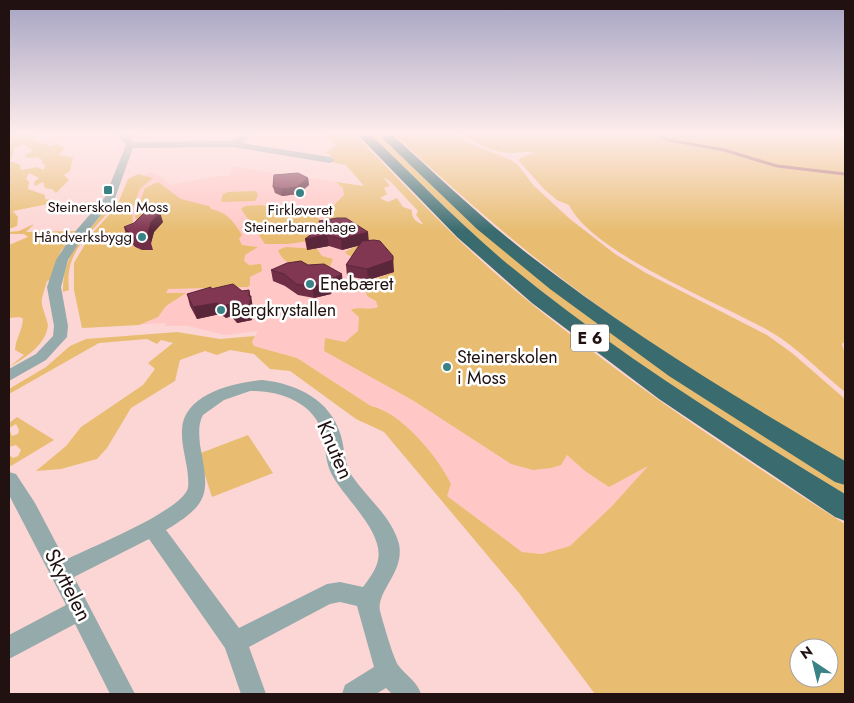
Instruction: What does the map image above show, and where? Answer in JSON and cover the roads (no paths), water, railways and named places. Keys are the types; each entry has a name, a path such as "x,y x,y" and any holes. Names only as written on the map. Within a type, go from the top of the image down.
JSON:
{"highway":[{"name":"E 6","path":"396,166 497,264 567,321 656,386 845,509"},
{"name":"E 6","path":"419,166 517,254 577,301 672,367 845,474"}],"street":[{"path":"9,376 41,357 60,337 61,326 54,287 62,260 78,236 110,198 117,166"},
{"name":"Knuten","path":"61,573 152,527 188,504 198,490 189,439 190,419 195,411 212,400 246,387 269,385 285,389 307,402 326,422 341,473 383,529 389,541 390,550 385,572 379,585 368,598"},
{"name":"Skyttelen","path":"9,479 20,493 123,694"},
{"path":"152,527 235,642 253,694"},
{"path":"235,642 327,594 340,592 368,598 369,611 388,672 409,694"},
{"path":"9,647 80,609"},
{"path":"354,694 388,672"}],"waterway":[{"path":"776,166 845,174"}],"place":[{"name":"Steinerskolen Moss","path":"108,190"},
{"name":"Firkløveret Steinerbarnehage","path":"300,193"},
{"name":"Håndverksbygg","path":"142,237"},
{"name":"Enebæret","path":"310,284"},
{"name":"Bergkrystallen","path":"221,310"},
{"name":"Steinerskolen i Moss","path":"447,367"}]}
